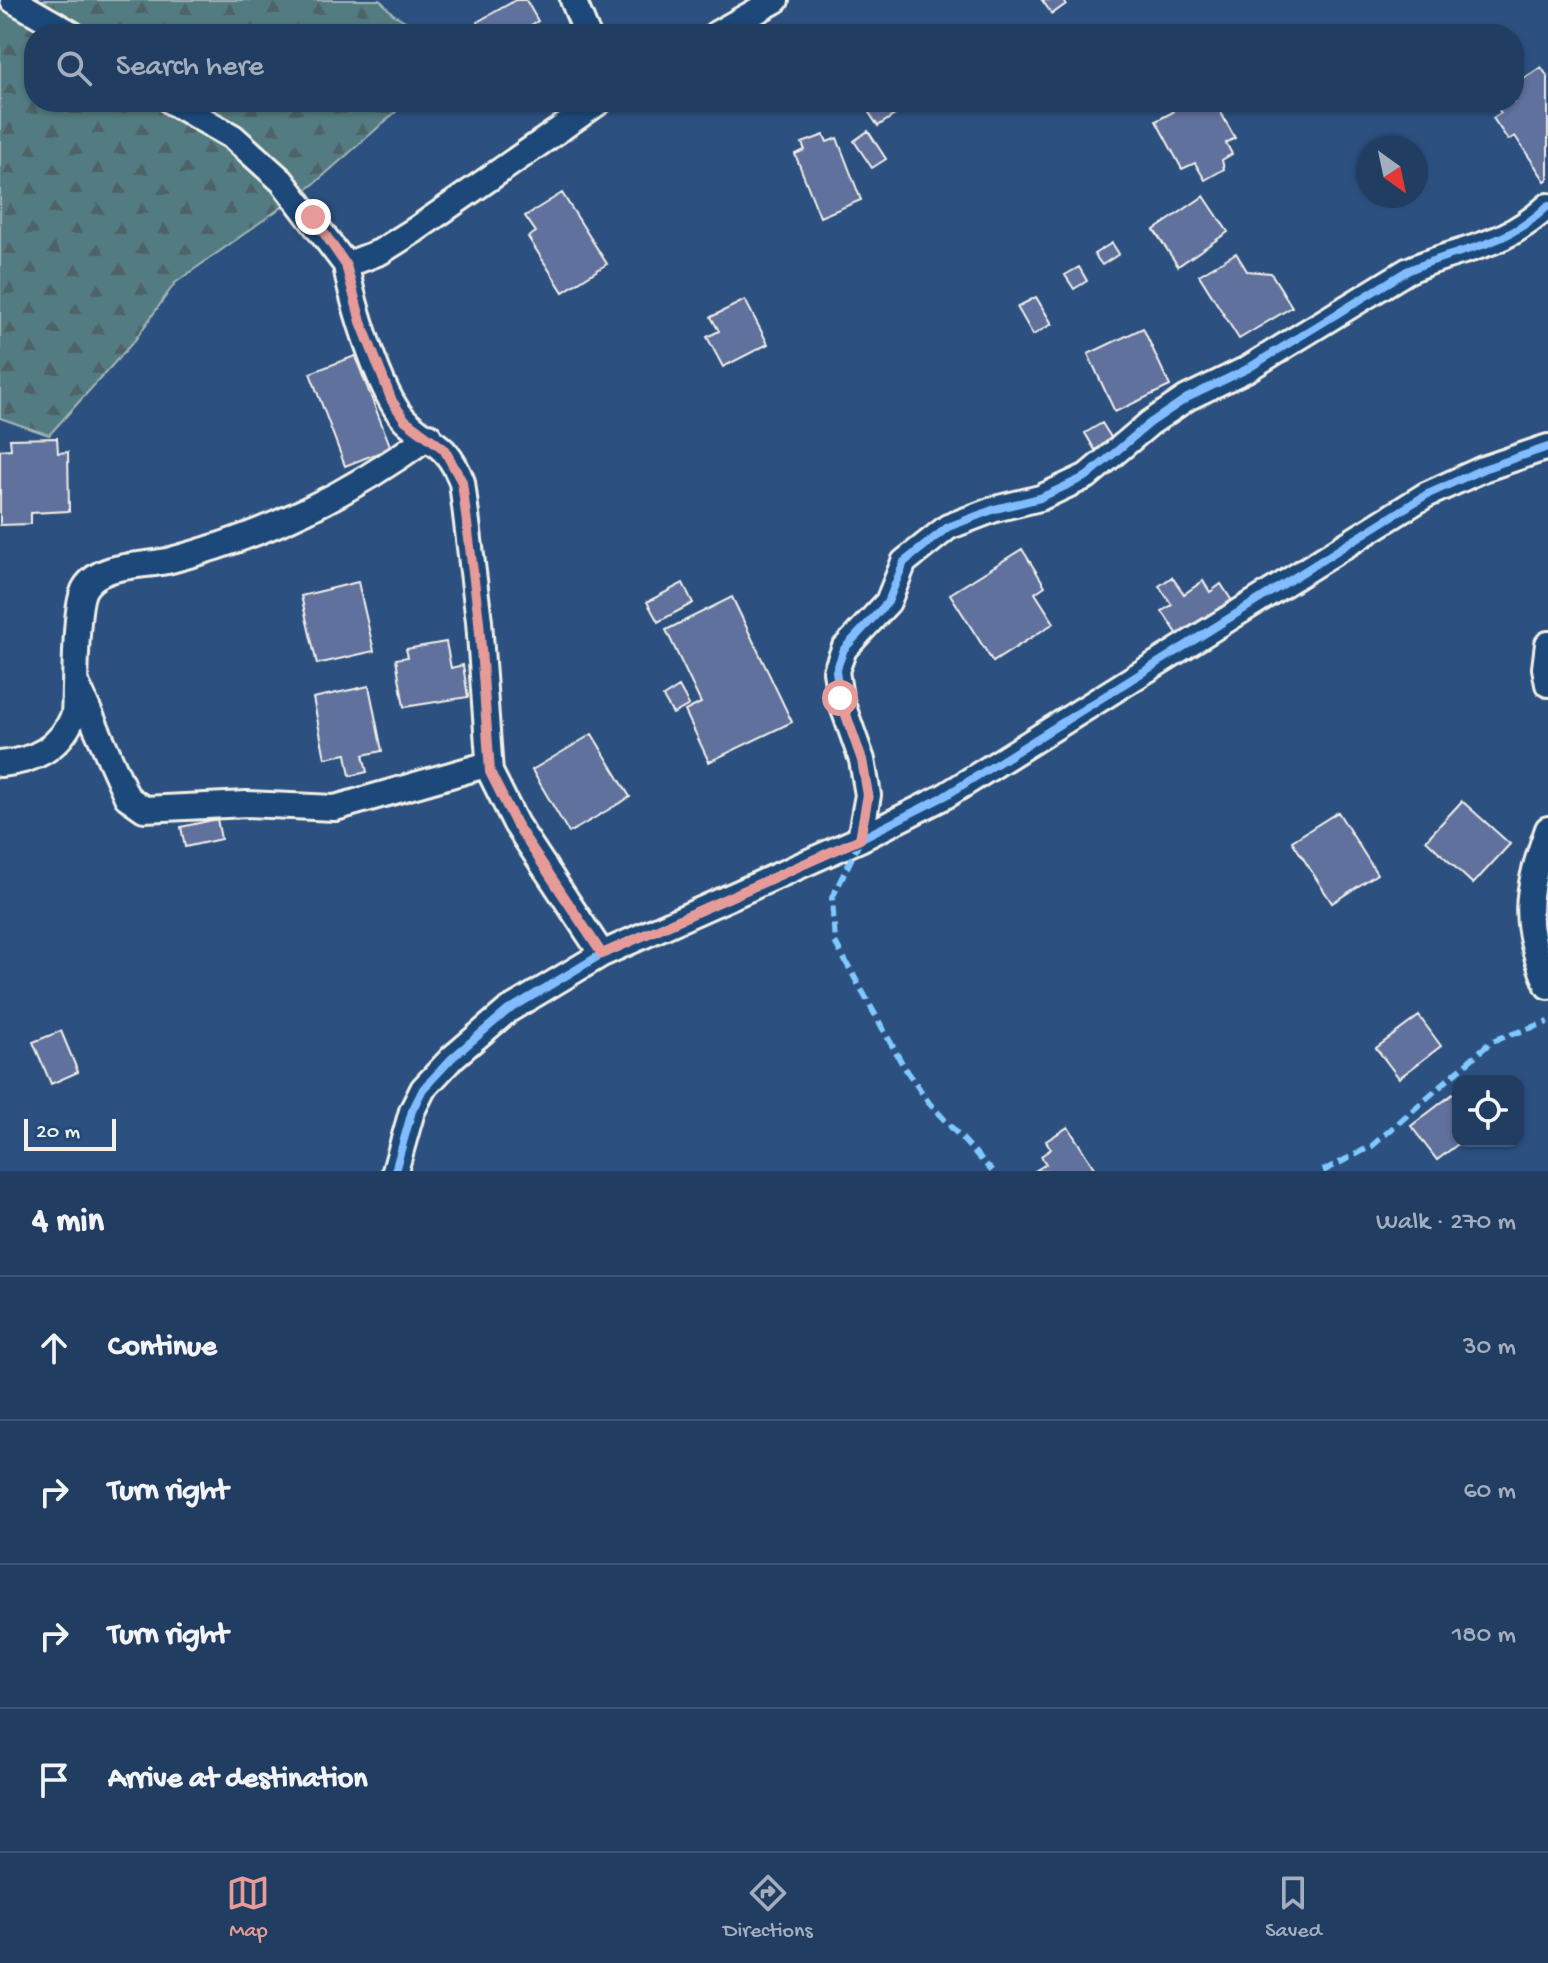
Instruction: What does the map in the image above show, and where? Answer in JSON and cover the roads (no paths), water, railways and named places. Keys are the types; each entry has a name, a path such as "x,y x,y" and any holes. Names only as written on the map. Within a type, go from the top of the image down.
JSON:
{"street":[{"path":"13,0 55,24"},
{"path":"573,0 583,24"},
{"path":"734,24 776,0"},
{"path":"189,112 233,137 282,181 346,265 361,322 392,401 405,420 429,436 449,455 462,482 479,621 489,764 493,779 516,824 602,954"},
{"path":"346,265 380,252 415,230 585,112"},
{"path":"860,839 868,795 862,760 840,698 836,671 844,649 888,602 900,570 916,550 964,520 1072,484 1102,466 1150,423 1187,398 1247,369 1407,271 1432,259 1471,251 1503,239 1548,206"},
{"path":"0,764 29,759 59,742 74,715 81,601 92,581 104,574 169,561 273,526 338,497 429,436"},
{"path":"395,1171 417,1099 452,1058 507,1011 602,954 860,839 945,796 1426,495 1469,474 1548,447"},
{"path":"1548,644 1545,668 1548,684"},
{"path":"77,683 127,797 144,809 247,804 335,808 489,764"},
{"path":"1548,829 1529,884 1527,906 1533,947 1548,986"}]}
